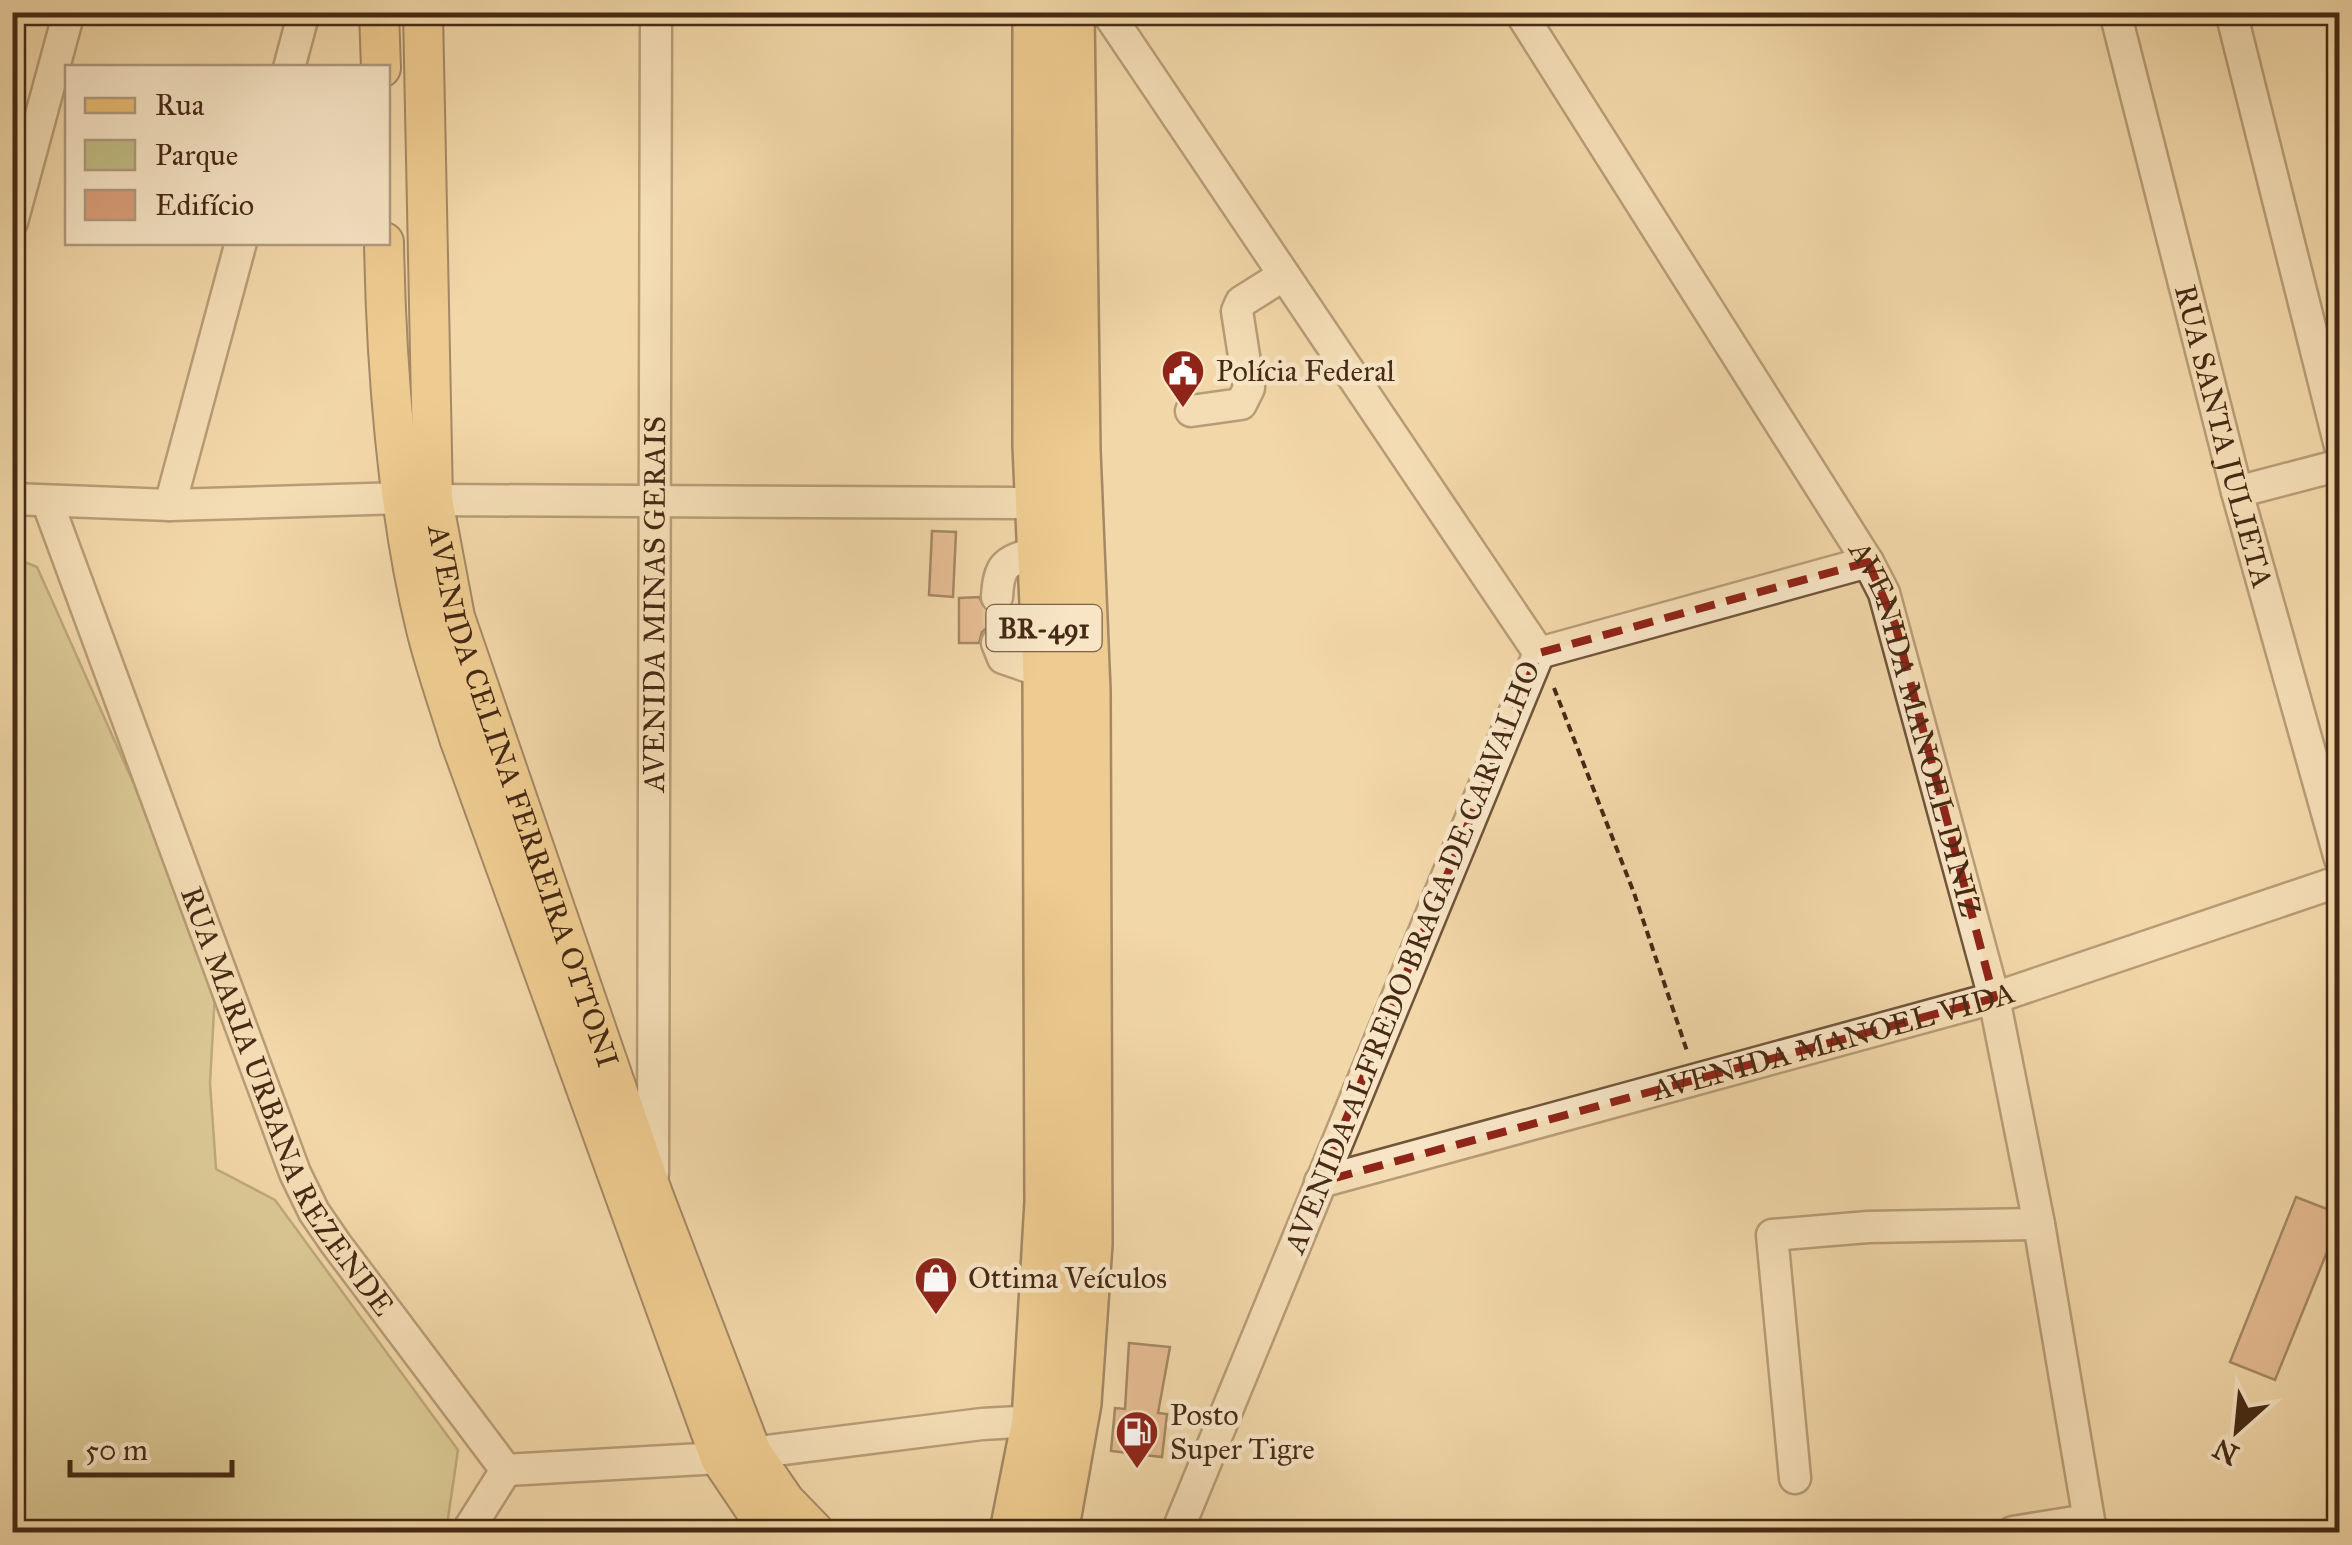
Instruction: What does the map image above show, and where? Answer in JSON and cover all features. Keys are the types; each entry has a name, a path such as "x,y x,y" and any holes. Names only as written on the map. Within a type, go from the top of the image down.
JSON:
{"highway":[{"name":"BR-491","path":"1013,1532 1035,1421 1048,1202 1046,673 1038,503 1036,12"},
{"name":"BR-491","path":"1055,1532 1078,1403 1089,1224 1087,691 1077,451 1071,12"}],"main road":[{"path":"378,12 381,65"},
{"name":"AVENIDA CELINA FERREIRA OTTONI","path":"423,12 418,500 426,628 459,738 736,1456 815,1532"},
{"path":"1073,80 1092,12"},
{"name":"AVENIDA CELINA FERREIRA OTTONI","path":"384,245 385,306 418,500 653,1194 753,1506 776,1532"}],"street":[{"path":"12,222 69,12"},
{"path":"290,65 304,12"},
{"name":"AVENIDA MINAS GERAIS","path":"653,1194 656,12"},
{"name":"AVENIDA ALFREDO BRAGA DE CARVALHO","path":"1107,12 1540,653 1177,1532"},
{"name":"AVENIDA MANOEL DINIZ","path":"1520,12 1884,593 1994,998 2039,1224 2089,1526"},
{"name":"RUA SANTA JULIETA","path":"2115,12 2236,492 2340,859"},
{"path":"2231,12 2340,446"},
{"path":"170,505 240,245"},
{"path":"1190,411 1241,404 1247,397 1249,388 1236,311 1241,302 1284,275"},
{"path":"2236,492 2340,465"},
{"path":"12,499 170,505 418,500 1038,503"},
{"name":"RUA MARIA URBANA REZENDE","path":"47,501 308,1199 336,1244 506,1470"},
{"path":"997,597 998,576 1005,564 1041,550"},
{"path":"1540,653 1868,562"},
{"path":"997,643 1003,658 1046,673"},
{"name":"AVENIDA MANOEL VIDA","path":"1320,1182 1994,998 2340,880"},
{"path":"1795,1478 1772,1235 1868,1227 2039,1224"},
{"path":"467,1532 506,1470 736,1456 982,1424 1035,1421"},
{"path":"2013,1532 2089,1526"}],"path":[{"path":"1540,653 1627,876 1696,1078"}],"highlighted area":[{"path":"1868,562 1895,624 1994,998 1320,1182 1519,708 1539,653"}],"green space":[{"path":"12,557 37,567 133,782 215,993 210,1083 216,1169 275,1200 458,1450 446,1532 13,1532"}],"building":[{"path":"932,531 956,532 953,597 929,595"},
{"path":"979,597 987,613 996,616 1010,610 1010,631 1001,625 991,625 982,632 979,643 959,643 959,598"},
{"path":"2296,1197 2340,1214 2340,1220 2275,1380 2230,1362"},
{"path":"1129,1343 1170,1347 1158,1413 1167,1414 1162,1457 1111,1451 1115,1408 1125,1409"}],"tunnel":[{"path":"997,597 997,643"}],"place":[{"name":"Polícia Federal","path":"1183,409"},
{"name":"Ottima Veículos","path":"936,1316"},
{"name":"Posto Super Tigre","path":"1137,1470"}]}
